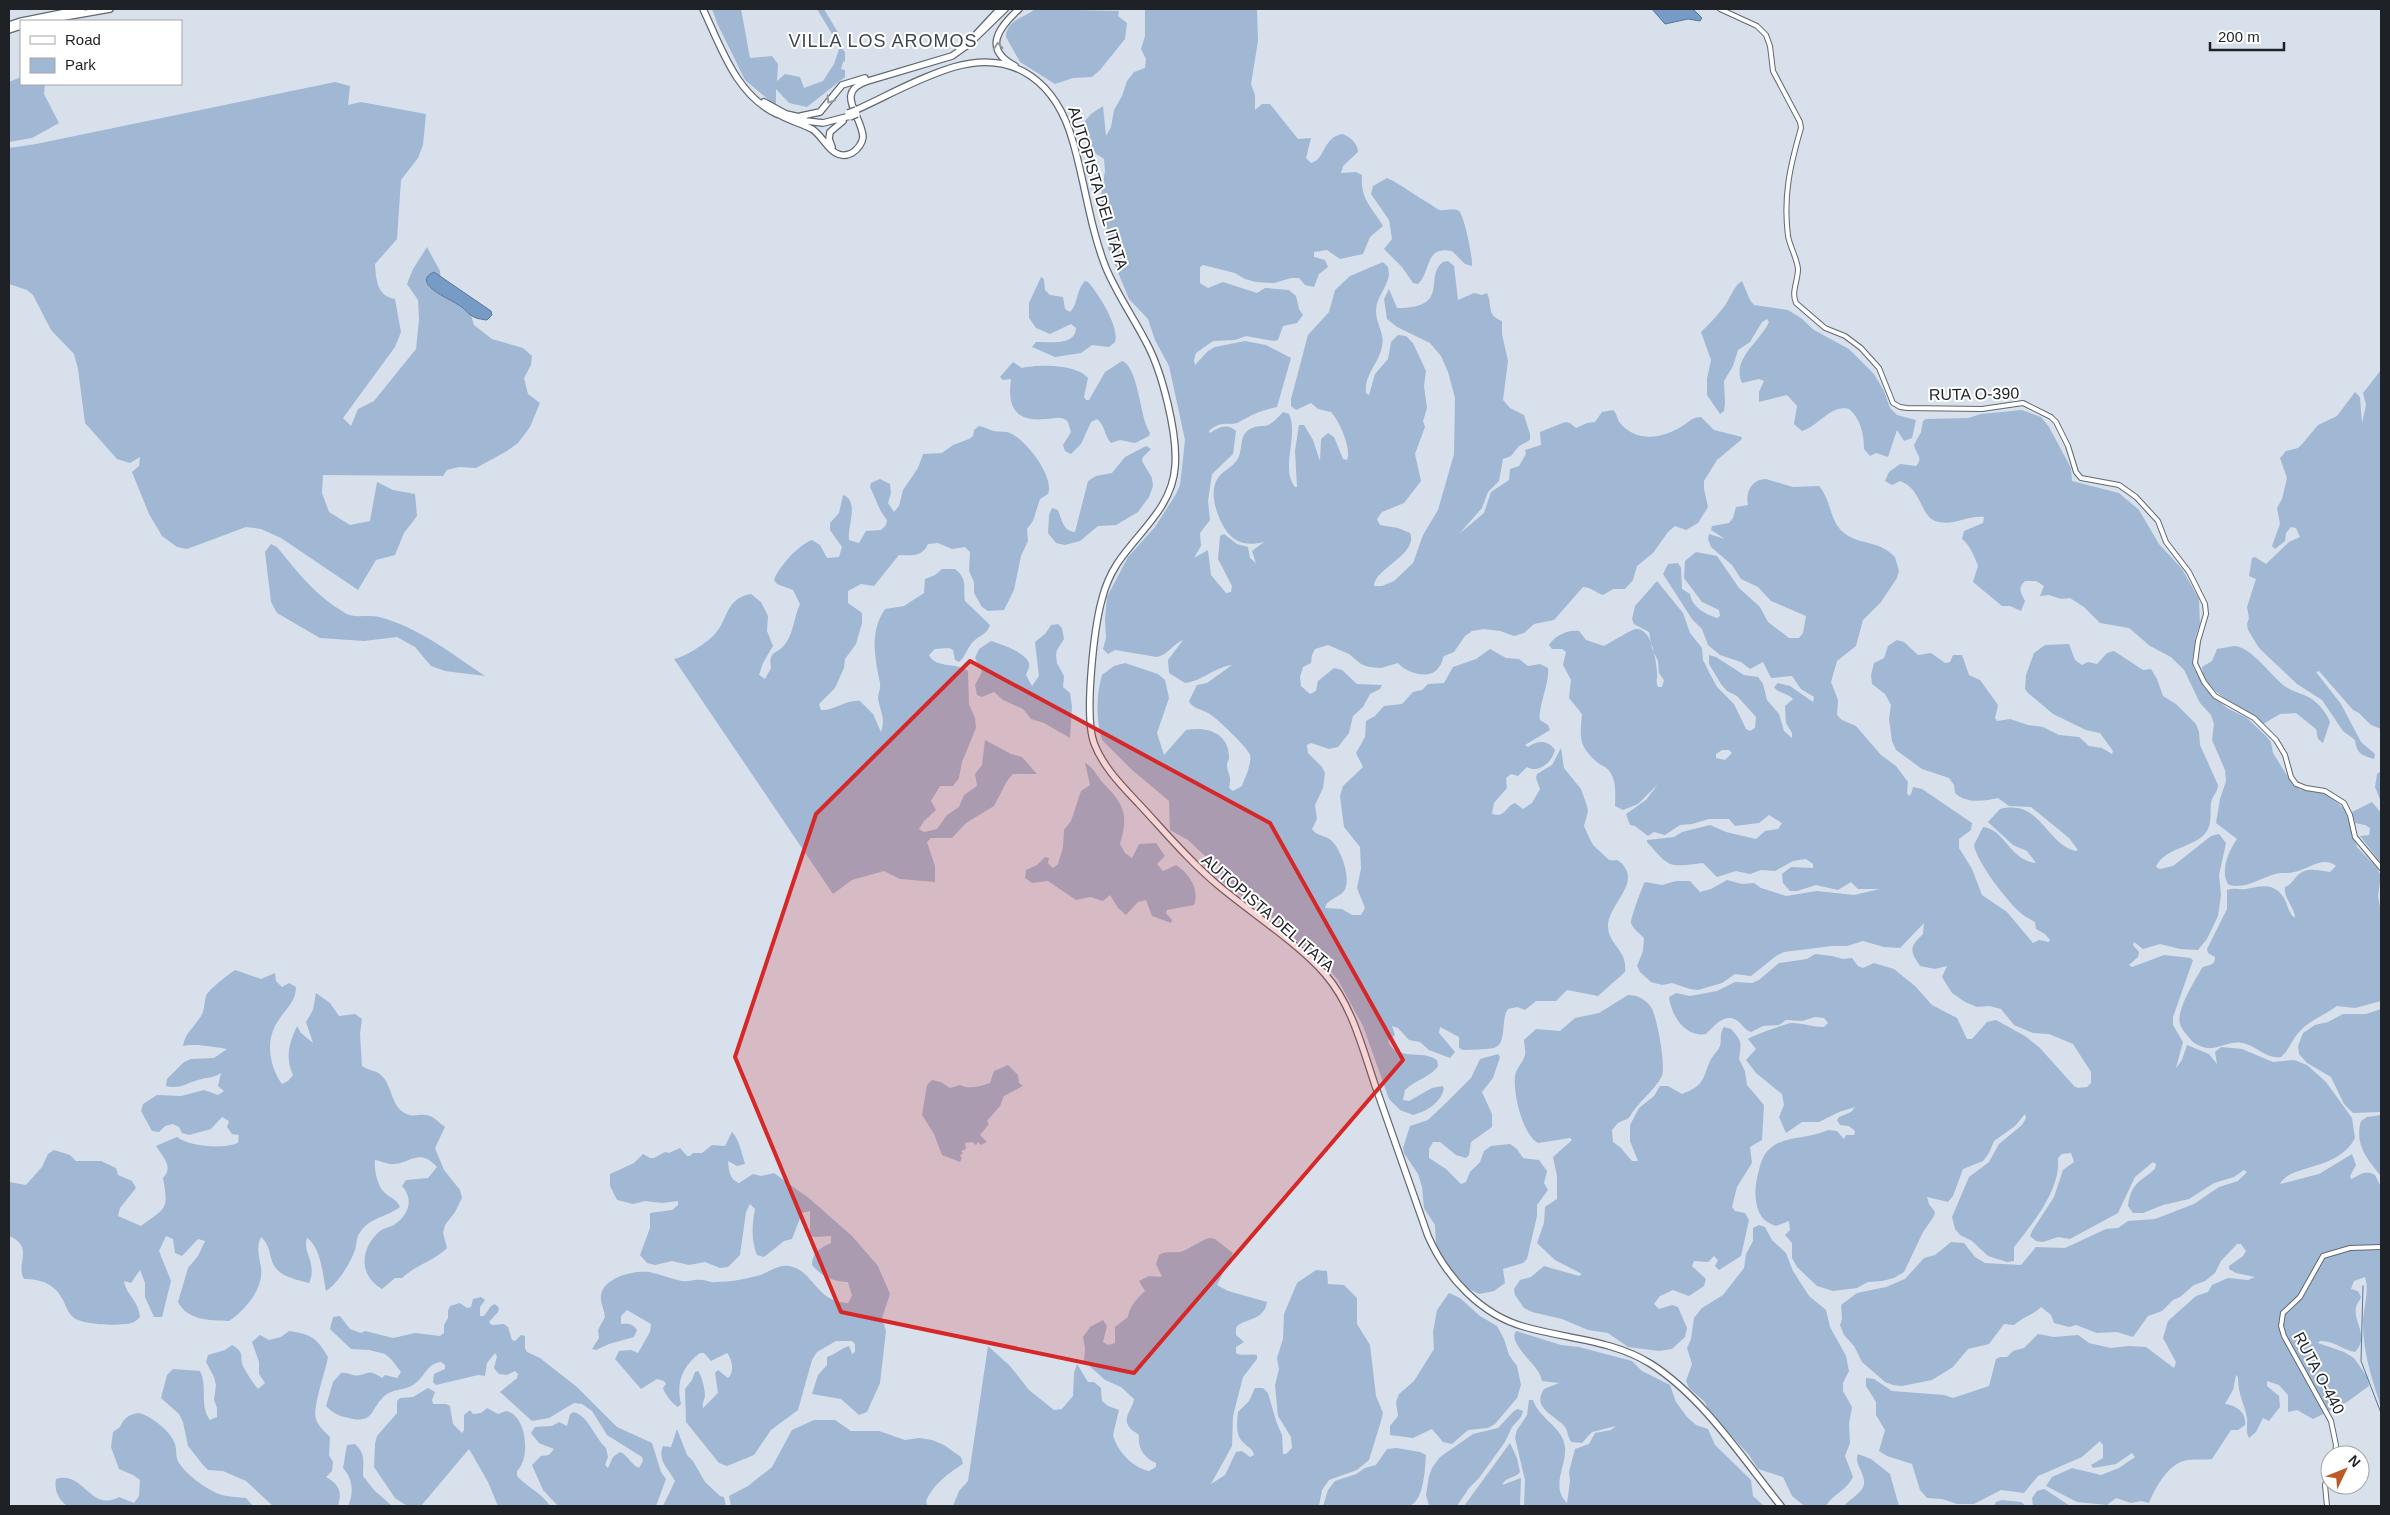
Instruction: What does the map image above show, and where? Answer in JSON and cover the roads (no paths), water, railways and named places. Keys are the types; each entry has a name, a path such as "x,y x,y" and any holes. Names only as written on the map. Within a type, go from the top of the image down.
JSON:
{"highway":[{"path":"27,20 82,9"},
{"path":"46,20 110,9"},
{"name":"AUTOPISTA DEL ITATA","path":"702,9 741,84 756,100 776,114 791,119 817,123 831,122 849,116 942,71 963,65 1000,65 1029,75 1049,90 1065,116 1104,262 1115,288 1146,340 1157,368 1176,451 1174,476 1168,496 1156,516 1114,569 1101,604 1089,714 1092,737 1098,751 1123,786 1204,873 1309,958 1337,990 1354,1024 1430,1240 1444,1267 1458,1284 1481,1304 1512,1322 1620,1348 1661,1370 1693,1398 1781,1506"},
{"name":"AUTOPISTA DEL ITATA","path":"707,9 744,82 764,102 789,115 824,119 849,116"},
{"path":"776,114 815,132 835,153 842,155 851,153 859,147 863,137 850,100 855,86 868,80 952,56 969,44 1005,9"},
{"path":"1019,9 1000,30 996,40 996,48 1004,60 1029,75"},
{"name":"AUTOPISTA DEL ITATA","path":"856,112 945,73 976,66 1005,69 1025,76 1042,88 1055,104 1069,138 1102,267 1114,293 1142,341 1155,371 1172,455 1170,478 1164,497 1149,520 1113,565 1098,599 1086,711 1087,731 1096,755 1120,789 1202,876 1308,961 1334,992 1351,1024 1428,1244 1440,1266 1456,1286 1491,1314 1516,1328 1611,1349 1638,1360 1661,1374 1692,1402 1777,1506"},
{"path":"789,115 817,114 827,106 842,85 870,78"},
{"path":"849,116 833,127 829,134 830,145 838,151 851,150 859,142 860,133 849,105 848,94 854,84 870,78"}],"main road":[{"path":"870,78 938,59 954,52 969,40 999,9"}],"street":[{"name":"RUTA O-390","path":"1720,9 1764,31 1770,43 1773,71 1798,115 1801,125 1788,173 1787,217 1789,242 1797,266 1794,297 1798,306 1825,328 1851,340 1866,353 1879,368 1891,400 1900,407 1982,409 2023,403 2051,417 2056,422 2070,452 2076,472 2081,478 2119,486 2136,497 2158,520 2166,542 2189,572 2205,604 2206,614 2198,641 2195,663 2204,682 2216,696 2254,718 2276,740 2284,755 2291,777 2296,784 2325,791 2344,803 2350,815 2354,837 2376,859 2381,868"},
{"name":"RUTA O-440","path":"2336,1445 2332,1421 2284,1336 2282,1317 2285,1310 2300,1296 2323,1256 2350,1248 2381,1247"}],"waterway":[{"path":"2363,1286 2361,1361 2381,1413"}],"district":[{"name":"VILLA LOS AROMOS","path":"883,41"}]}
